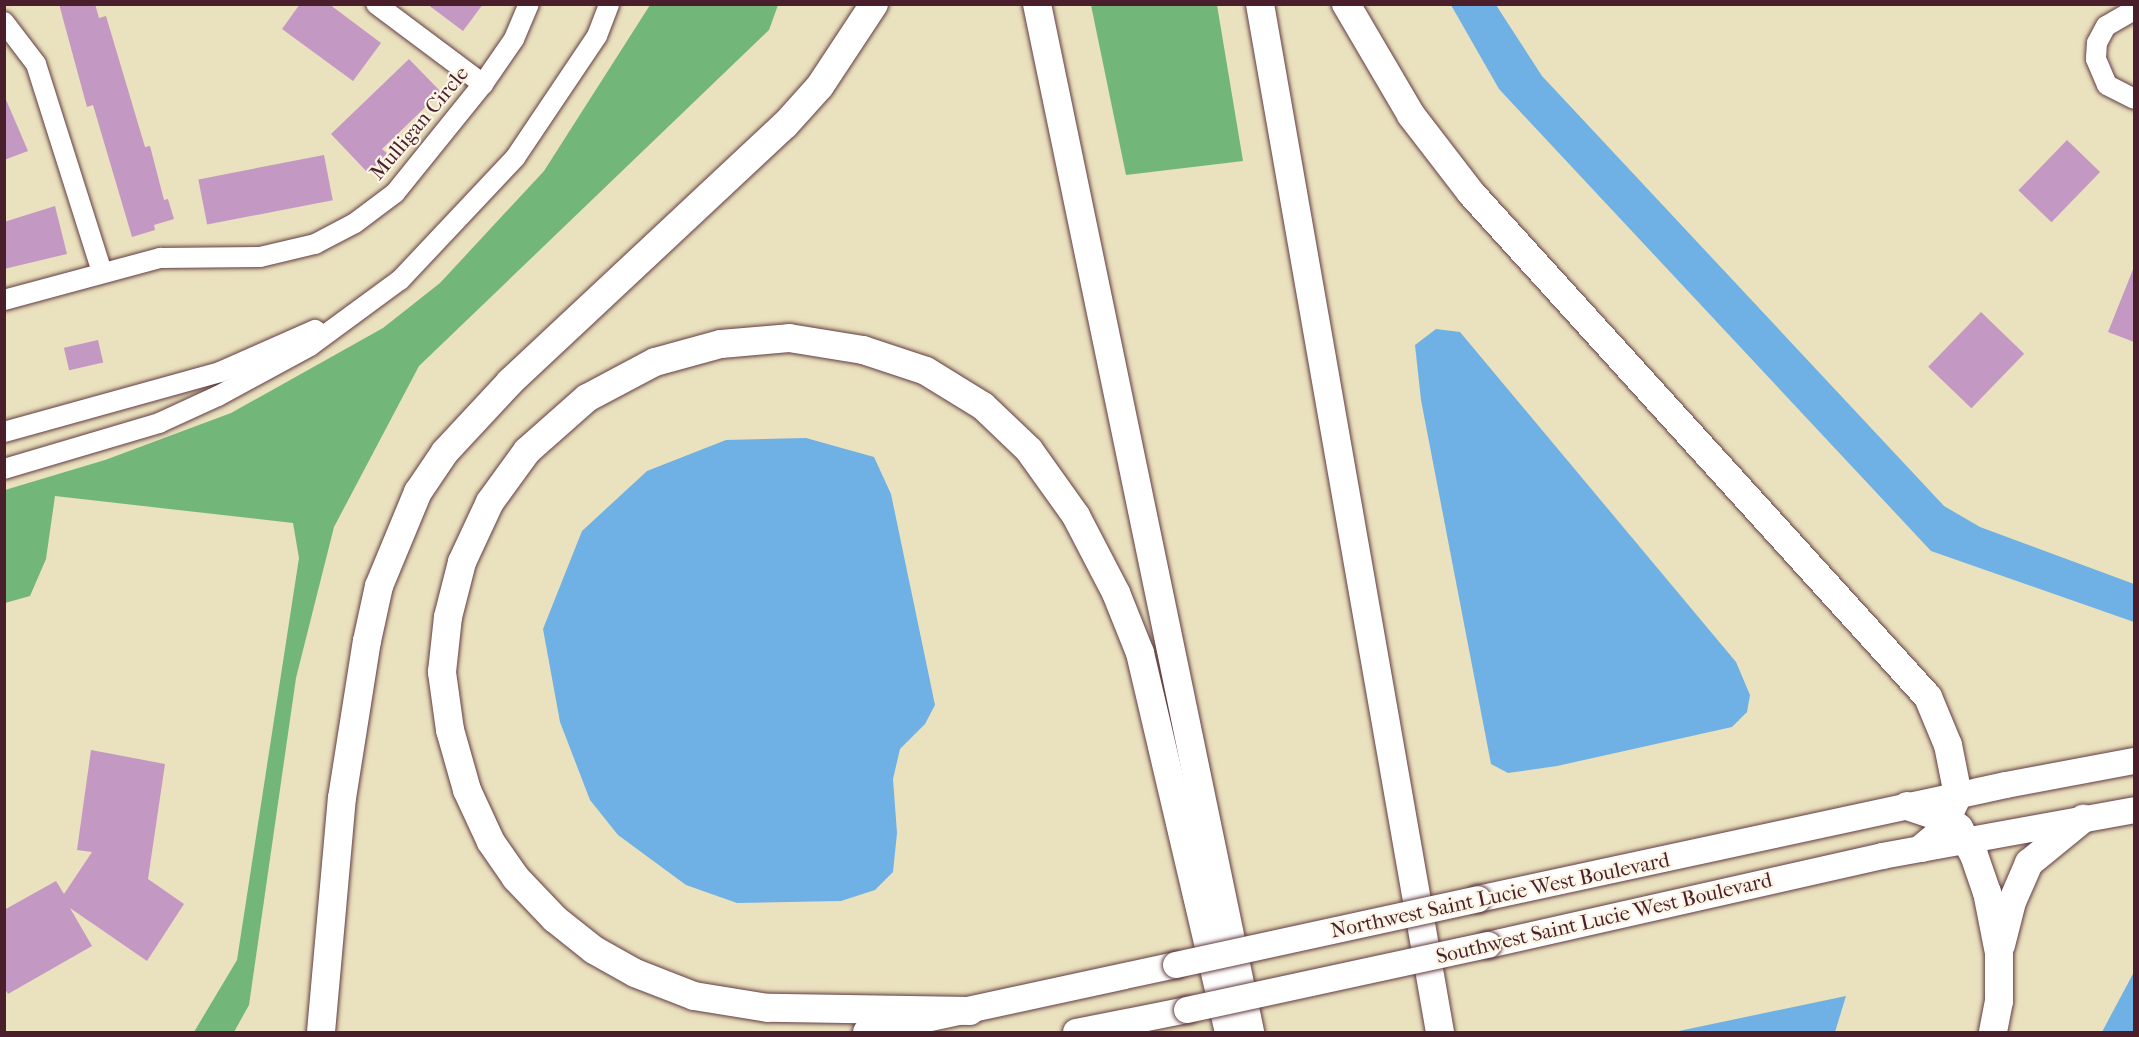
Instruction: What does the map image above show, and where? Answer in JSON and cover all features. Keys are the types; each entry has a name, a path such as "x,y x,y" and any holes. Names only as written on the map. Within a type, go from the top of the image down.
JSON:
{"highway":[{"path":"323,1027 342,798 365,651 379,586 418,492 445,452 510,382 785,125 820,86 874,4"},
{"path":"1037,4 1250,1032"},
{"path":"1260,4 1440,1032"},
{"path":"1346,4 1411,115 1471,193 1928,698 1948,745 1958,818 1987,892 1999,953 1999,1001 1993,1032"},
{"path":"970,1011 768,1008 694,996 635,973 594,950 555,919 516,878 491,842 467,790 450,730 442,672 448,617 462,562 490,502 527,451 587,398 655,362 721,344 789,338 863,350 926,371 983,406 1029,450 1076,516 1116,593 1140,653 1229,1032"},
{"path":"1907,806 1958,818"},
{"path":"1922,848 1958,818"},
{"path":"1999,953 2012,902 2029,863 2083,819"}],"main road":[{"path":"1958,818 2134,761"},
{"name":"Northwest Saint Lucie West Boulevard","path":"866,1032 1907,806"},
{"path":"1958,818 2083,819 2134,810"},
{"name":"Southwest Saint Lucie West Boulevard","path":"1076,1032 1488,945 1650,905 1922,848"}],"street":[{"path":"376,4 483,84"},
{"name":"Mulligan Circle","path":"4,300 160,258 260,257 315,244 354,223 395,193 483,84 514,39 529,4"},
{"path":"4,469 159,423 218,396 310,346 400,280 515,158 597,36 609,4"},
{"path":"2134,10 2106,26 2097,44 2096,59 2107,85 2134,99"},
{"path":"4,22 36,64 102,272"},
{"path":"4,432 220,372 316,330 400,280"}],"green space":[{"path":"650,5 778,5 769,30 419,366 334,527 296,678 249,1005 234,1032 194,1032 237,960 299,558 293,523 55,496 46,559 30,596 5,603 5,490 105,460 231,413 383,328 440,283 544,171"},
{"path":"1091,5 1217,5 1243,161 1126,175"}],"water":[{"path":"1451,5 1496,5 1542,76 1944,506 1980,527 2134,584 2134,622 1931,551 1499,89"},
{"path":"1436,329 1460,332 1736,662 1750,695 1747,712 1732,727 1557,766 1508,773 1491,764 1421,400 1415,345"},
{"path":"806,438 874,457 891,494 935,705 925,724 900,749 893,779 897,833 893,872 875,890 841,901 737,903 686,885 618,835 590,800 560,722 543,629 582,531 647,471 726,440"},
{"path":"2134,972 2134,1032 2102,1032"},
{"path":"1846,996 1835,1032 1674,1032"}],"building":[{"path":"59,4 95,4 99,18 106,16 145,147 150,146 164,200 168,199 174,219 154,225 155,230 132,237 93,105 87,107"},
{"path":"300,4 329,4 381,43 353,81 282,29"},
{"path":"427,4 483,4 463,31"},
{"path":"409,59 441,92 382,149 388,154 368,173 331,134"},
{"path":"4,95 28,151 4,160"},
{"path":"2067,140 2100,172 2051,222 2018,190"},
{"path":"324,155 333,200 207,225 198,179"},
{"path":"55,206 67,254 4,269 4,222"},
{"path":"2134,267 2134,342 2108,332"},
{"path":"1981,312 2024,354 1971,408 1928,367"},
{"path":"98,340 103,362 69,370 64,348"},
{"path":"91,750 165,764 148,879 184,904 147,961 70,908 92,946 8,994 4,987 4,910 56,881 64,894 92,852 77,850"}]}
